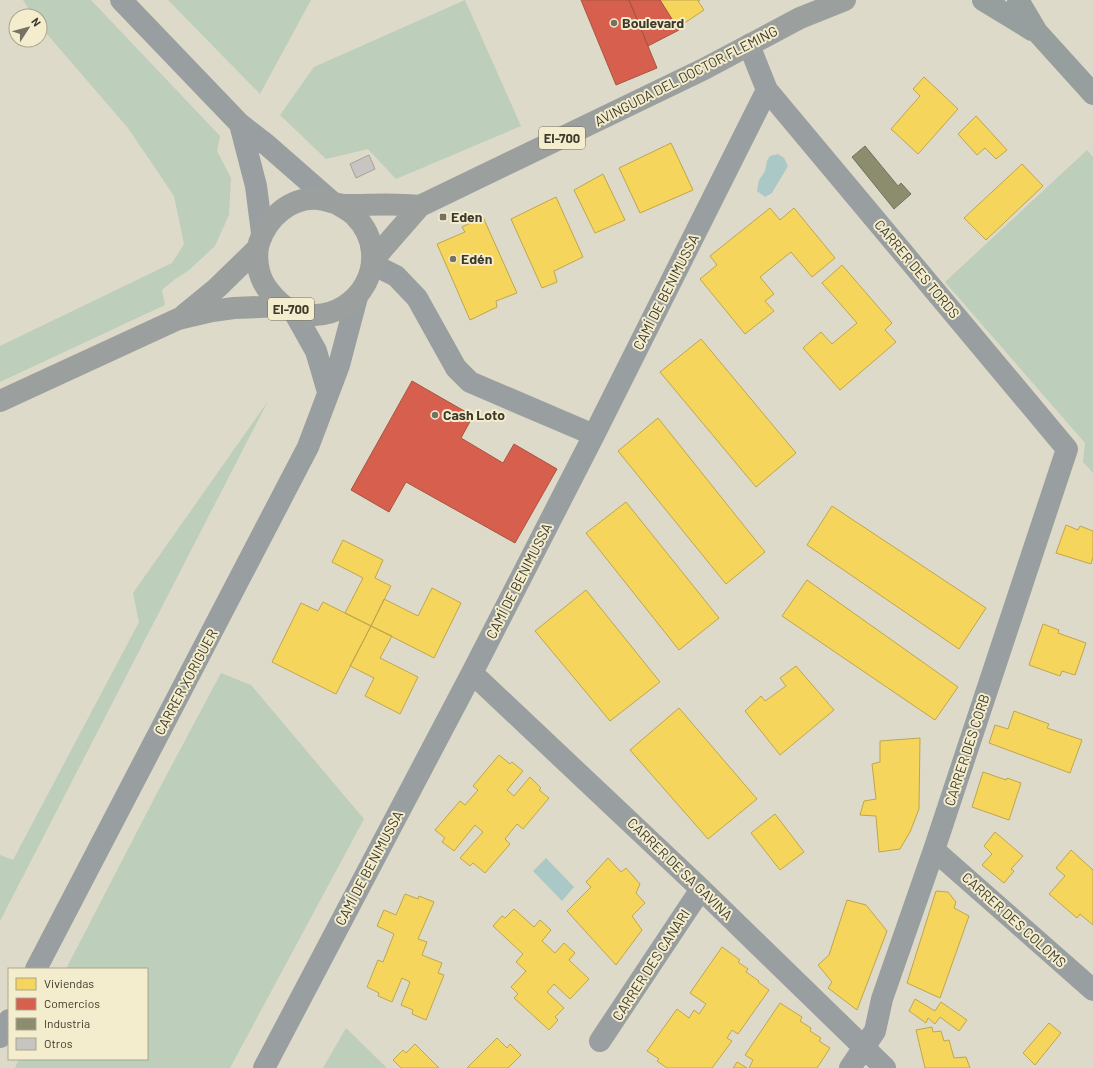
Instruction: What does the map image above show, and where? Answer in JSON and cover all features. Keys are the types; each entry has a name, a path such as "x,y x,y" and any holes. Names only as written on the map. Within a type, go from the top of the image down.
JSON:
{"main road":[{"name":"AVINGUDA DEL DOCTOR FLEMING","path":"800,18 815,0"},
{"name":"AVINGUDA DEL DOCTOR FLEMING","path":"372,262 420,206 704,69 800,18 845,0"},
{"path":"983,0 1037,32"},
{"path":"1018,0 1037,32 1093,94"},
{"name":"EI-700","path":"0,401 178,319 218,288 260,241 272,219 284,208 299,201 316,199 336,203 406,204 420,206"},
{"name":"EI-700","path":"260,241 258,266 262,282 272,296 288,308 306,314 320,315 333,312 346,306 357,297 370,276 372,262 371,243 364,227 354,214 336,203"},
{"name":"EI-700","path":"178,319 234,308 288,308"}],"street":[{"path":"121,0 240,124 336,203"},
{"name":"CARRER DES TORDS","path":"749,45 767,90 1067,449"},
{"name":"CAMÍ DE BENIMUSSA","path":"264,1068 472,673 594,435 767,90"},
{"path":"240,124 256,186 260,241"},
{"path":"372,262 396,276 417,298 456,368 470,382 594,435"},
{"name":"CARRER XORIGUER","path":"37,968 308,447 339,365 357,297"},
{"path":"288,308 316,351 328,392"},
{"name":"CARRER DES CORB","path":"850,1068 875,1032 882,999 934,850 1067,449"},
{"name":"CARRER DE SA GAVINA","path":"472,673 701,889 885,1068"},
{"name":"CARRER DES COLOMS","path":"934,850 1093,990"},
{"name":"CARRER DES CANARI","path":"600,1041 701,889"},
{"path":"0,1038 8,1022"}],"green space":[{"path":"23,0 91,0 220,136 217,151 231,178 229,215 215,246 188,271 162,290 165,305 0,382 0,346 172,263 184,244 174,196 128,128 48,35 48,8 28,8"},
{"path":"168,0 311,0 260,94"},
{"path":"465,0 521,126 396,179 368,149 326,159 280,115 314,67"},
{"path":"1087,150 1093,157 1093,473 1083,462 1085,443 945,282"},
{"path":"268,401 0,921 0,855 13,860 139,622 133,593"},
{"path":"221,673 251,685 364,819 230,1068 15,1068 19,1060 148,1060 148,968 67,968"},
{"path":"346,1028 387,1068 323,1068"}],"water":[{"path":"778,154 784,158 788,166 772,193 765,197 757,191 759,180 765,171 767,161 770,156"},
{"path":"546,858 574,887 562,901 533,871"}],"building: Viviendas":[{"path":"660,0 700,0 698,1 704,10 677,28"},
{"path":"924,77 958,109 918,154 891,129 920,96 913,89"},
{"path":"976,116 1007,150 996,159 985,148 977,155 958,134"},
{"path":"671,143 693,190 640,213 619,168"},
{"path":"1022,164 1043,186 986,240 964,218"},
{"path":"603,174 625,220 595,233 574,190"},
{"path":"556,197 583,257 554,271 557,282 542,288 511,219"},
{"path":"770,208 780,220 794,208 835,258 812,277 791,252 760,277 774,294 765,301 774,311 745,334 700,279 717,265 710,256"},
{"path":"483,217 517,293 496,301 497,307 470,320 437,244 465,232 462,227"},
{"path":"842,265 892,323 885,330 896,342 840,390 803,348 821,332 832,344 857,323 822,283"},
{"path":"701,339 796,453 756,487 660,372"},
{"path":"658,418 765,552 726,584 618,451"},
{"path":"626,502 719,618 679,650 586,533"},
{"path":"832,506 986,608 959,649 807,545"},
{"path":"1066,525 1078,530 1080,526 1093,531 1093,557 1091,564 1056,553"},
{"path":"343,540 383,560 375,578 391,586 371,626 345,613 363,578 332,562"},
{"path":"807,580 958,687 935,720 782,616"},
{"path":"432,588 461,603 434,658 371,626 384,599 418,616"},
{"path":"586,590 660,682 610,721 535,631"},
{"path":"323,602 371,626 336,694 272,662 301,603 318,611"},
{"path":"1043,624 1059,630 1058,633 1086,643 1075,675 1062,671 1060,676 1029,665"},
{"path":"371,626 392,636 380,658 418,677 400,714 365,696 374,678 350,666"},
{"path":"796,666 834,710 780,755 745,711 761,696 765,701 786,686 780,678"},
{"path":"679,708 757,799 708,839 630,750"},
{"path":"1014,711 1049,724 1047,728 1082,740 1070,773 989,743 995,725 1008,729"},
{"path":"920,738 919,809 910,832 900,849 879,852 876,816 860,815 864,801 876,799 872,764 880,762 880,741"},
{"path":"499,755 510,764 512,762 523,771 507,790 514,796 530,777 541,788 539,790 549,798 523,829 517,824 505,839 510,844 485,873 473,863 470,866 460,858 483,832 475,825 454,851 442,842 445,838 435,830 460,801 465,805 478,790 473,786"},
{"path":"983,772 1006,780 1007,778 1021,783 1009,820 972,807"},
{"path":"775,814 804,852 780,870 751,833"},
{"path":"995,832 1023,856 1011,869 1014,871 1004,883 982,865 992,854 984,846"},
{"path":"1071,850 1093,870 1093,925 1080,914 1077,918 1049,894 1065,876 1056,868"},
{"path":"608,858 621,872 626,868 640,884 636,893 645,903 632,916 642,930 616,965 567,911 591,887 586,882"},
{"path":"936,891 948,892 956,902 954,908 969,916 940,998 907,983"},
{"path":"405,894 418,899 419,896 434,902 418,939 427,942 422,955 442,963 438,973 444,975 426,1020 412,1014 413,1010 401,1005 410,982 402,978 392,1002 378,996 379,993 367,987 378,960 383,962 394,934 377,926 384,910 396,915"},
{"path":"847,900 866,905 887,931 857,1010 828,988 832,982 818,965 829,955"},
{"path":"514,909 534,927 540,920 551,930 542,941 555,953 564,943 575,953 569,960 589,979 570,999 554,984 547,992 564,1008 555,1017 558,1020 549,1030 514,998 518,994 511,987 526,971 516,962 523,954 493,926 502,916 505,918"},
{"path":"722,947 740,960 738,962 748,969 746,972 769,990 738,1034 732,1030 727,1038 732,1041 712,1068 667,1068 657,1061 659,1059 647,1051 677,1009 689,1018 694,1010 699,1014 706,1004 690,993"},
{"path":"915,999 935,1011 941,1002 967,1020 959,1031 940,1017 935,1024 928,1018 926,1023 909,1011"},
{"path":"780,1003 802,1017 800,1021 811,1028 810,1031 821,1038 819,1041 830,1048 817,1068 749,1068 753,1060 745,1055"},
{"path":"1049,1023 1061,1033 1035,1065 1023,1053"},
{"path":"932,1027 933,1032 941,1031 944,1041 949,1040 954,1058 966,1057 970,1068 925,1068 916,1030"},
{"path":"497,1038 507,1048 510,1044 521,1055 508,1068 467,1068"},
{"path":"415,1044 439,1068 401,1068 393,1060 403,1050 406,1053"},
{"path":"737,1062 747,1068 733,1068"}],"building: Comercios":[{"name":"Boulevard","path":"581,0 629,0 657,68 616,85"},
{"name":"Boulevard","path":"629,0 660,0 679,30 648,46"},
{"path":"412,381 473,416 461,438 503,463 514,444 557,469 515,543 406,482 389,512 351,490"}],"building: Industria":[{"path":"865,146 898,186 901,183 911,194 894,209 852,157"}],"building: Otros":[{"path":"369,155 375,169 356,178 350,164"}],"place":[{"name":"Boulevard","path":"614,23"},
{"name":"Eden","path":"443,217"},
{"name":"Edén","path":"453,259"},
{"name":"Cash Loto","path":"435,415"}]}
